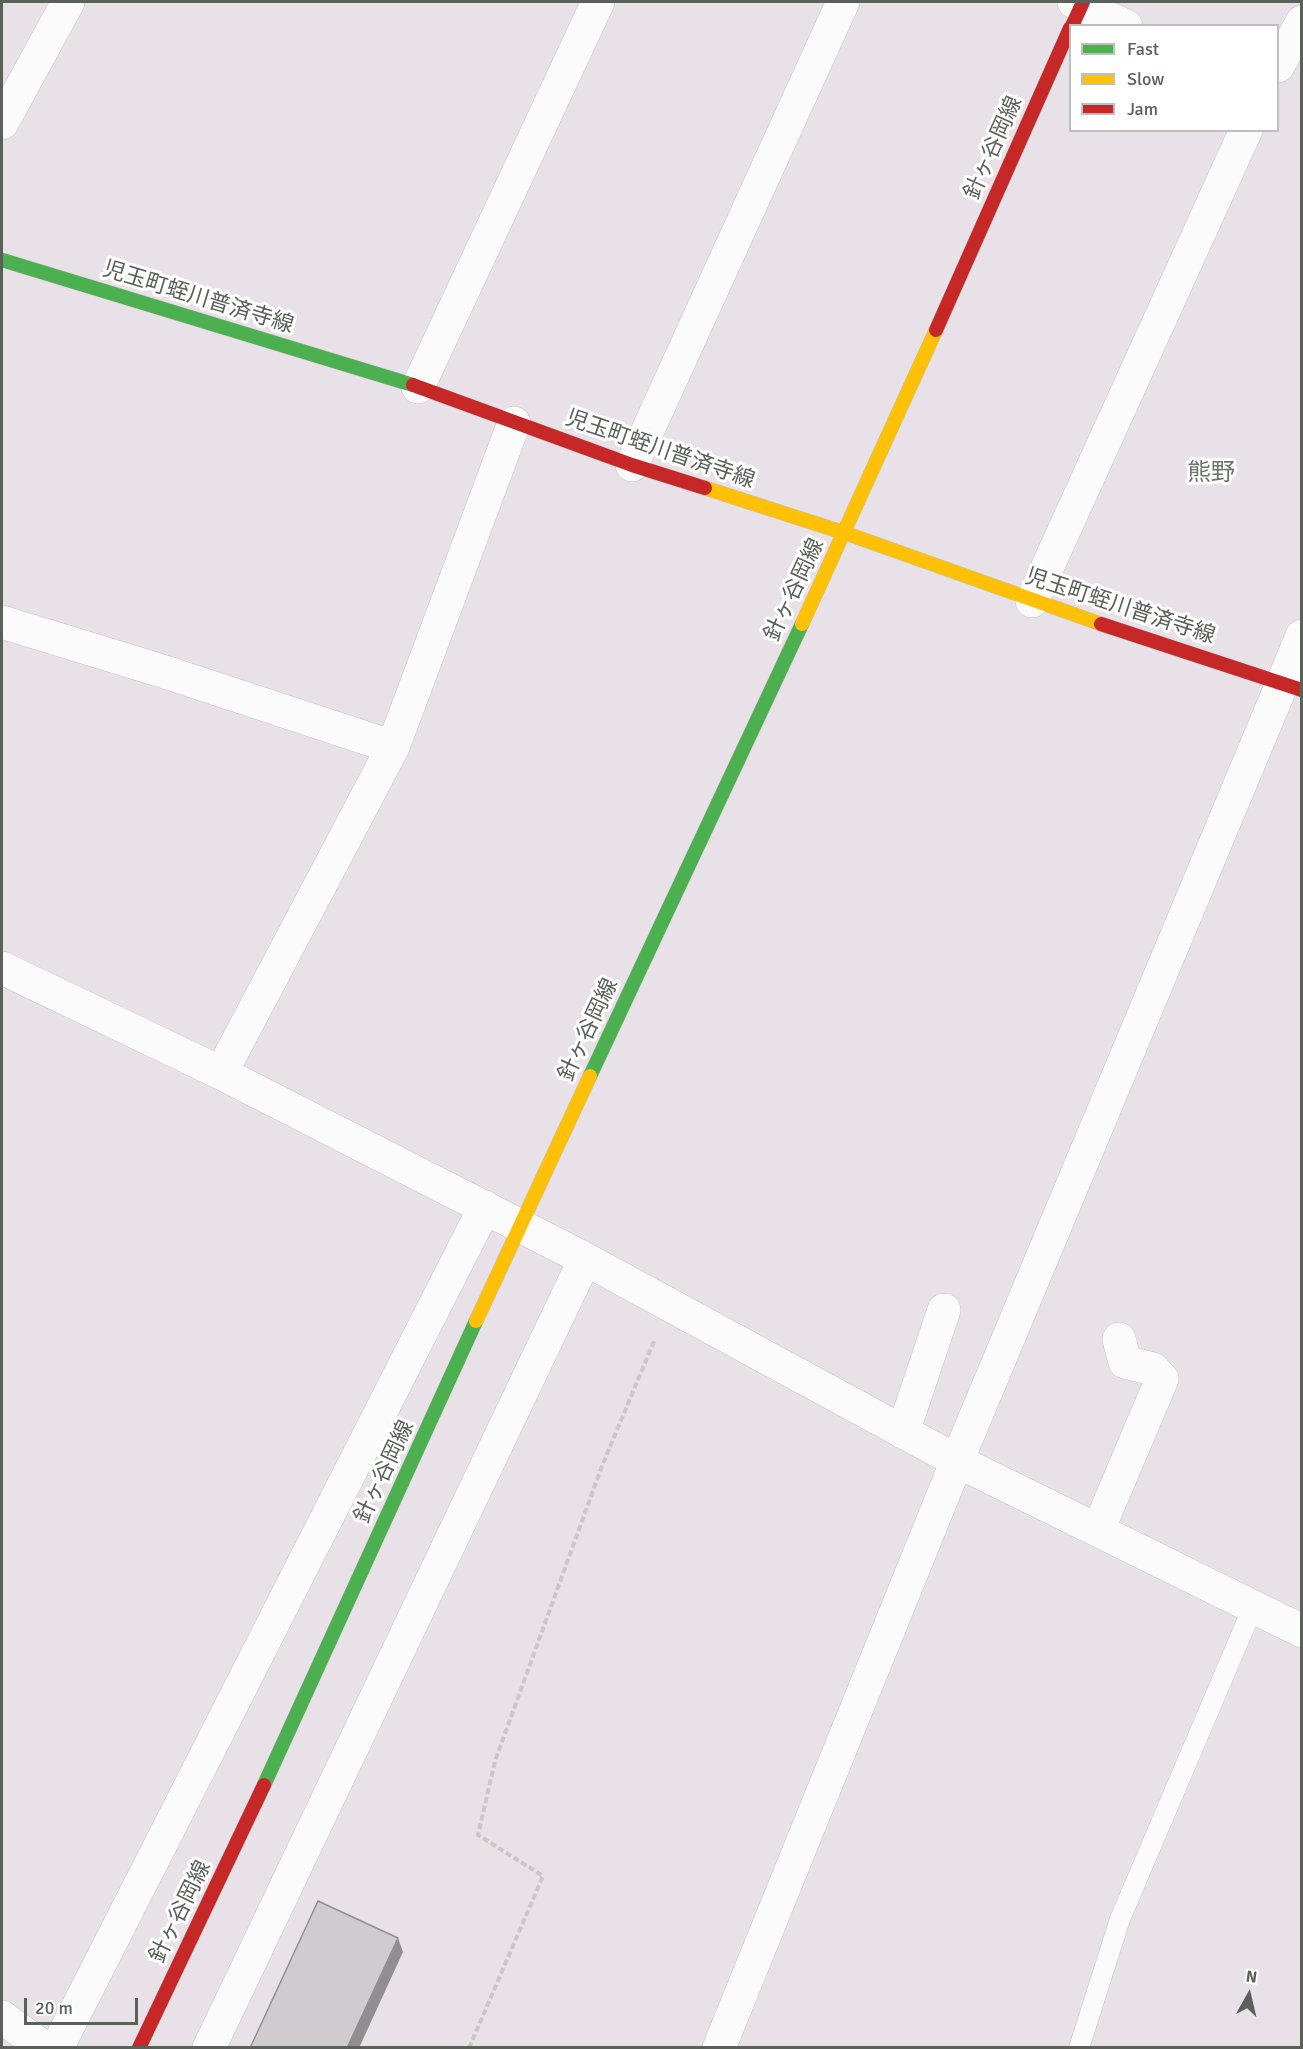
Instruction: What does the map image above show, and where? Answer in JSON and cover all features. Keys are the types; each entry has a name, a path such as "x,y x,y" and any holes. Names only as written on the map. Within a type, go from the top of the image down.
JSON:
{"main road":[{"name":"針ヶ谷岡線","path":"139,2048 253,1810 520,1226 845,533 1069,28"},
{"name":"児玉町蛭川普済寺線","path":"2,260 418,387 632,465 845,533 1032,601 1291,686"}],"street":[{"path":"2,123 68,2"},
{"path":"418,387 598,2"},
{"path":"632,465 843,2"},
{"path":"1076,12 1119,24"},
{"path":"1279,64 1301,23"},
{"path":"1032,601 1244,132"},
{"path":"221,1073 393,747 514,423"},
{"path":"2,622 162,671 393,747"},
{"path":"719,2048 957,1461 1291,686 1302,636"},
{"path":"2,968 221,1073 485,1207 957,1461 1302,1631"},
{"path":"57,2048 485,1207"},
{"path":"209,2048 585,1259"},
{"path":"903,1432 944,1310"},
{"path":"1098,1530 1162,1379 1153,1370 1125,1362 1119,1339"},
{"path":"2,2017 44,2048"}],"lane":[{"path":"1079,2048 1120,1919 1253,1607"}],"path":[{"path":"468,2048 543,1876 477,1835 495,1761 602,1466 669,1305"}],"building":[{"path":"318,1901 398,1938 347,2048 250,2048"}],"traffic: fast":[{"path":"2,260 413,385"},
{"path":"590,1076 802,624"},
{"path":"264,1785 476,1321"}],"traffic: slow":[{"path":"802,624 936,330"},
{"path":"705,488 845,533 1101,624"},
{"path":"476,1321 590,1076"}],"traffic: jam":[{"path":"1073,24 1083,2"},
{"path":"936,330 1069,30"},
{"path":"413,385 632,465 705,488"},
{"path":"1101,624 1302,690"},
{"path":"139,2048 264,1785"}],"district":[{"name":"熊野","path":"1211,474"}]}
